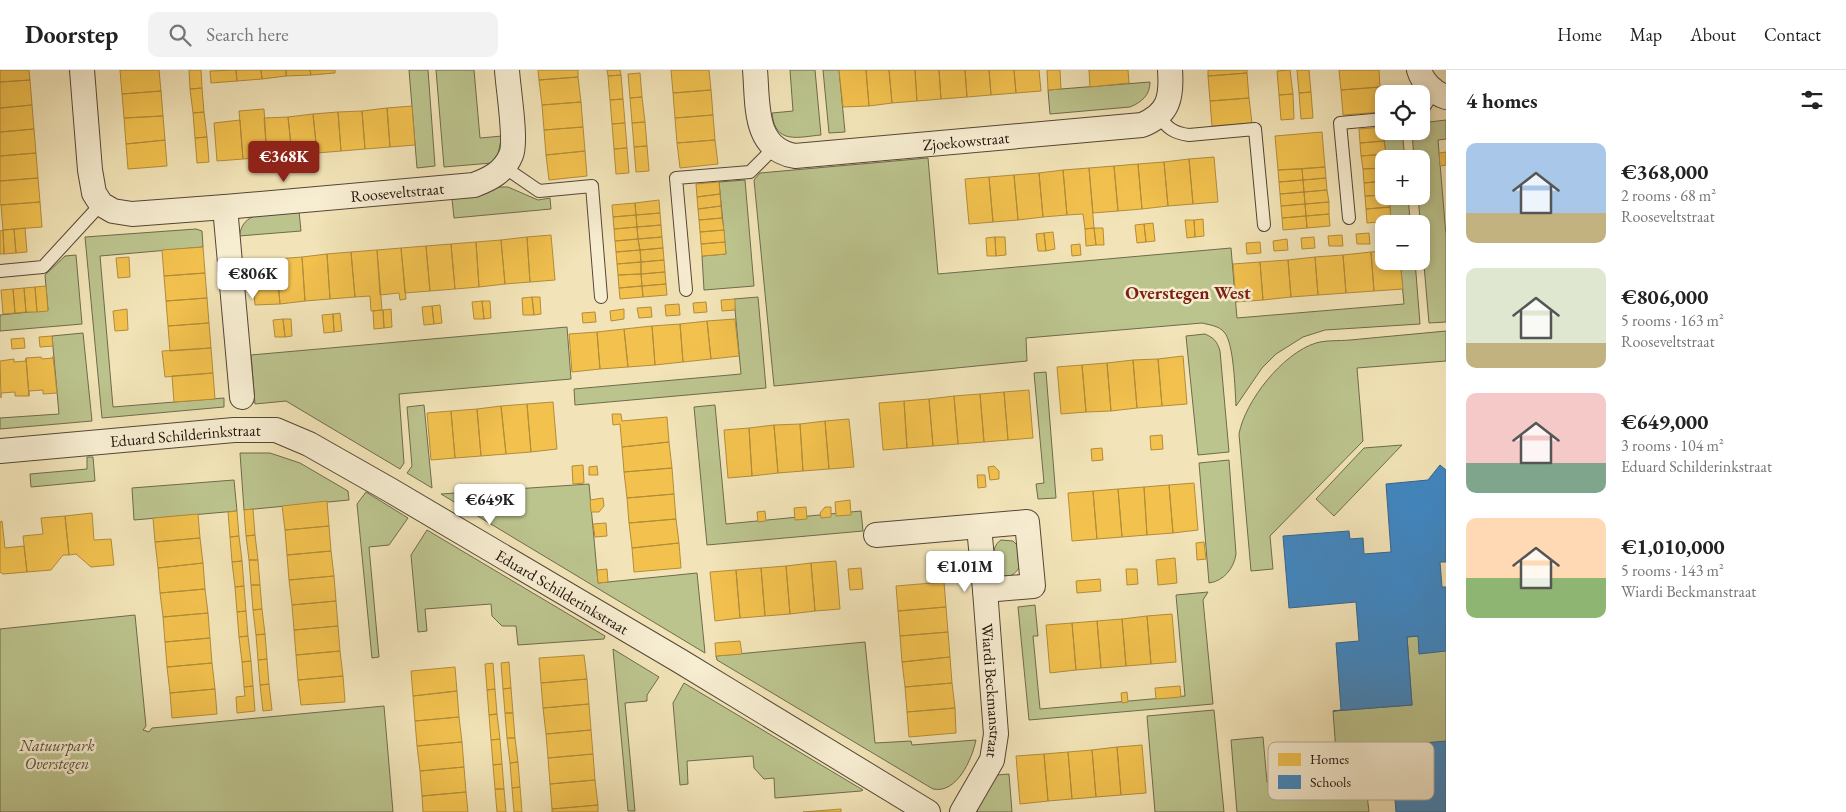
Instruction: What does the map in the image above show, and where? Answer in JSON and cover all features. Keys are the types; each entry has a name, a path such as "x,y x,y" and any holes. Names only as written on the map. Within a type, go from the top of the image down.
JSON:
{"street":[{"path":"82,70 90,170 94,193 101,204"},
{"path":"504,167 512,153 513,135 507,70"},
{"path":"755,70 762,130 774,148"},
{"path":"1158,116 1166,108 1170,98 1170,70"},
{"path":"1420,70 1434,100"},
{"name":"Zjoekowstraat","path":"774,148 783,154 795,156 930,145 1132,127 1149,122 1158,116"},
{"name":"Rooseveltstraat","path":"101,204 113,211 132,214 225,208 474,185 490,179 504,167"},
{"path":"225,208 242,397"},
{"name":"Eduard Schilderinkstraat","path":"0,451 234,430 276,430 310,444 404,498 680,661 928,812"},
{"path":"876,535 1027,522 1033,586 985,590"},
{"name":"Wiardi Beckmanstraat","path":"962,812 992,760 996,734 979,527"}],"lane":[{"path":"1158,116 1170,130 1189,135 1256,129 1264,225"},
{"path":"1348,218 1340,123 1375,120"},
{"path":"686,290 676,178 750,172 774,148"},
{"path":"504,167 539,191 592,186 601,297"},
{"path":"0,271 43,267 101,204"}],"green space":[{"path":"409,70 428,70 435,166 417,168"},
{"path":"436,70 474,70 480,138 502,136 498,154 492,163 444,167"},
{"path":"790,70 815,70 821,135 789,137 783,135 774,123 772,113 793,111"},
{"path":"823,70 839,70 845,132 829,133"},
{"path":"1150,82 1149,91 1144,98 1130,107 1050,114 1048,90"},
{"path":"1446,120 1446,139 1438,140 1446,235 1446,322 1429,323 1424,270 1430,270 1430,215 1420,215 1419,205 1430,205 1430,150 1413,150 1413,140 1430,140 1430,122"},
{"path":"1384,140 1403,140 1404,150 1385,150"},
{"path":"928,158 938,274 1231,248 1237,318 1404,304 1401,270 1416,270 1420,324 1325,330 1303,337 1276,354 1262,368 1236,406 1233,367 1227,337 1220,328 1202,323 1026,338 1027,361 774,386 754,180 760,173"},
{"path":"745,180 754,286 704,290 702,256 726,254 719,182"},
{"path":"498,187 508,187 538,200 550,198 551,209 454,218 452,199 471,197"},
{"path":"1390,205 1409,205 1410,215 1391,215"},
{"path":"299,211 301,231 239,236 243,225 254,216"},
{"path":"196,229 202,231 203,247 100,256 113,407 224,398 224,407 102,418 85,237"},
{"path":"76,255 82,324 0,331 0,315 48,310 45,275 65,256"},
{"path":"758,297 766,388 575,405 574,389 741,374 734,299"},
{"path":"567,327 571,379 399,394 404,463 400,469 286,401 255,404 251,355"},
{"path":"1446,331 1446,361 1357,368 1363,441 1270,536 1273,569 1251,571 1239,434 1249,407 1267,380 1291,357 1303,348 1316,343"},
{"path":"83,333 92,421 0,429 0,418 59,414 52,336"},
{"path":"1205,334 1215,340 1220,351 1229,452 1198,455 1186,336"},
{"path":"1046,372 1056,498 1038,499 1036,484 1044,483 1034,373"},
{"path":"424,405 432,488 407,473 412,466 407,407"},
{"path":"715,405 726,524 861,511 863,531 707,545 694,407"},
{"path":"1402,445 1334,516 1316,499 1364,448"},
{"path":"240,453 270,453 300,463 348,491 349,500 244,510"},
{"path":"87,457 93,457 95,481 31,487 30,474 87,469"},
{"path":"1229,460 1236,554 1231,569 1224,577 1209,583 1199,463"},
{"path":"234,480 237,511 134,520 132,488"},
{"path":"589,484 598,583 697,573 705,653 441,494"},
{"path":"366,492 408,518 389,545 369,547 379,657 372,658 357,504"},
{"path":"427,530 605,636 604,639 518,645 516,626 502,626 492,616 491,604 425,609 427,631 418,632 411,555"},
{"path":"1001,540 1013,541 1017,545 1019,568 1012,575 1006,577 1000,574 994,561 996,545"},
{"path":"1208,592 1203,600 1213,704 1029,720 1018,607 1035,605 1038,636 1033,636 1040,709 1185,696 1176,595"},
{"name":"Natuurpark Overstegen","path":"135,615 146,726 143,730 149,732 152,728 384,706 393,812 0,812 0,629"},
{"path":"1418,636 1446,641 1446,768 1434,772 1434,742 1335,742 1333,711 1412,705 1407,637"},
{"path":"865,642 875,743 911,741 912,745 976,740 962,774 949,786 942,789 933,789 717,660 716,656"},
{"path":"613,649 659,677 647,695 647,701 625,703 635,811 628,811"},
{"path":"684,683 863,790 775,798 774,778 764,779 754,768 753,756 687,761 688,784 680,785 673,703"},
{"path":"1214,710 1224,812 1155,812 1147,716"},
{"path":"1263,737 1268,800 1368,800 1369,812 1237,812 1231,740"},
{"path":"1009,774 1012,812 977,812 979,804 997,775"}],"building: Homes":[{"path":"0,70 29,70 30,80 0,82"},
{"path":"120,70 159,70 161,91 122,94"},
{"path":"189,70 201,70 202,88 190,89"},
{"path":"236,70 237,81 211,83 210,71"},
{"path":"236,70 261,70 262,79 237,81"},
{"path":"261,70 286,70 286,76 262,79"},
{"path":"286,70 310,70 311,75 286,76"},
{"path":"310,70 335,70 335,73 311,75"},
{"path":"538,70 578,70 578,77 539,80"},
{"path":"607,70 620,70 621,75 608,76"},
{"path":"671,70 709,70 711,90 673,93"},
{"path":"839,70 866,70 869,106 843,107"},
{"path":"866,70 889,70 892,103 869,106"},
{"path":"889,70 915,70 917,101 892,103"},
{"path":"915,70 939,70 941,99 917,101"},
{"path":"939,70 965,70 967,97 941,99"},
{"path":"965,70 989,70 991,95 967,97"},
{"path":"989,70 1014,70 1016,93 991,95"},
{"path":"1014,70 1039,70 1041,91 1016,93"},
{"path":"1047,70 1060,70 1061,89 1048,90"},
{"path":"1089,70 1128,70 1129,83 1090,87"},
{"path":"1208,70 1247,70 1247,73 1208,76"},
{"path":"1290,70 1293,94 1279,95 1277,71"},
{"path":"1297,70 1309,70 1311,92 1299,93"},
{"path":"1339,70 1379,70 1380,85 1375,85 1375,87 1341,90"},
{"path":"640,73 642,97 630,98 628,74"},
{"path":"1247,73 1249,98 1210,101 1208,76"},
{"path":"621,75 623,99 610,100 608,76"},
{"path":"578,77 581,102 542,105 539,80"},
{"path":"30,80 32,105 0,108 0,82"},
{"path":"1375,87 1375,113 1343,115 1341,90"},
{"path":"202,88 204,112 193,113 190,89"},
{"path":"711,90 713,115 675,118 673,93"},
{"path":"161,91 163,116 124,118 122,94"},
{"path":"1311,92 1313,118 1301,119 1299,93"},
{"path":"1293,94 1294,119 1281,120 1279,95"},
{"path":"642,97 645,122 632,123 630,98"},
{"path":"1249,98 1252,123 1212,126 1210,101"},
{"path":"623,99 625,123 612,124 610,100"},
{"path":"581,102 583,127 544,130 542,105"},
{"path":"32,105 34,129 0,132 0,108"},
{"path":"412,106 415,145 390,147 387,108"},
{"path":"387,108 390,147 365,149 362,111"},
{"path":"264,109 267,157 243,159 239,111"},
{"path":"362,111 365,149 341,151 338,112"},
{"path":"204,112 207,137 195,138 193,113"},
{"path":"338,112 341,151 317,153 313,114"},
{"path":"313,114 317,153 292,155 288,117"},
{"path":"713,115 715,140 677,143 675,118"},
{"path":"163,116 165,140 126,144 124,118"},
{"path":"288,117 292,155 267,157 264,118"},
{"path":"240,120 243,159 217,161 214,123"},
{"path":"645,122 647,146 634,147 632,123"},
{"path":"625,123 627,148 614,149 612,124"},
{"path":"583,127 585,151 546,155 544,130"},
{"path":"1375,128 1375,140 1384,141 1360,143 1359,129"},
{"path":"34,129 36,153 0,156 0,132"},
{"path":"1322,132 1325,167 1278,170 1275,136"},
{"path":"207,137 209,162 197,163 195,138"},
{"path":"165,140 167,166 128,169 126,144"},
{"path":"715,140 718,164 680,168 677,143"},
{"path":"1384,141 1385,150 1375,150 1375,155 1361,156 1360,143"},
{"path":"647,146 649,171 636,172 634,147"},
{"path":"627,148 629,173 616,174 614,149"},
{"path":"585,151 587,176 549,180 546,155"},
{"path":"1446,152 1446,165 1440,166 1439,153"},
{"path":"36,153 38,178 0,181 0,156"},
{"path":"1375,155 1375,168 1363,169 1361,156"},
{"path":"1214,157 1218,202 1193,204 1189,159"},
{"path":"1189,159 1193,204 1168,206 1164,162"},
{"path":"1164,162 1168,206 1142,209 1138,164"},
{"path":"1138,164 1142,209 1118,211 1114,166"},
{"path":"1114,166 1118,211 1093,213 1089,168"},
{"path":"1325,167 1326,178 1303,180 1302,169"},
{"path":"1089,168 1094,228 1085,229 1083,214 1067,215 1063,170"},
{"path":"1375,168 1375,182 1364,183 1363,169"},
{"path":"1302,169 1303,180 1279,182 1278,170"},
{"path":"1063,170 1067,215 1043,217 1039,173"},
{"path":"1039,173 1043,217 1018,220 1014,175"},
{"path":"1014,175 1018,220 993,222 989,177"},
{"path":"989,177 993,222 969,224 965,179"},
{"path":"38,178 40,202 0,205 0,181"},
{"path":"1326,178 1327,190 1304,192 1303,180"},
{"path":"1303,180 1304,192 1280,194 1279,182"},
{"path":"719,182 720,194 697,197 696,184"},
{"path":"1375,182 1375,195 1365,196 1364,183"},
{"path":"1327,190 1329,202 1305,204 1304,192"},
{"path":"1304,192 1305,204 1281,206 1280,194"},
{"path":"720,194 721,206 698,209 697,197"},
{"path":"1375,195 1375,205 1390,205 1390,207 1366,209 1365,196"},
{"path":"659,200 660,213 636,215 635,203"},
{"path":"40,202 42,227 3,230 1,205"},
{"path":"1329,202 1329,214 1306,216 1305,204"},
{"path":"635,203 636,215 613,217 612,205"},
{"path":"1305,204 1306,216 1282,218 1281,206"},
{"path":"721,206 722,218 699,220 698,209"},
{"path":"1390,207 1391,215 1375,215 1375,222 1367,223 1366,209"},
{"path":"660,213 661,225 637,227 636,215"},
{"path":"1329,214 1330,226 1307,228 1306,216"},
{"path":"636,215 637,227 614,229 613,217"},
{"path":"1306,216 1307,228 1283,230 1282,218"},
{"path":"722,218 724,230 700,232 699,220"},
{"path":"1203,219 1204,236 1195,237 1194,220"},
{"path":"1185,220 1194,220 1195,237 1187,238"},
{"path":"1153,223 1155,241 1146,242 1144,224"},
{"path":"1144,224 1146,242 1137,243 1135,225"},
{"path":"661,225 662,237 638,239 637,227"},
{"path":"637,227 638,239 615,241 614,229"},
{"path":"25,228 27,252 16,253 14,229"},
{"path":"1094,228 1096,245 1086,246 1085,229"},
{"path":"1094,228 1103,228 1104,245 1096,245"},
{"path":"14,229 16,253 4,254 3,230"},
{"path":"3,230 4,254 0,254 0,231"},
{"path":"724,230 725,242 701,244 700,232"},
{"path":"1053,232 1055,249 1046,251 1044,233"},
{"path":"1044,233 1046,251 1038,251 1036,234"},
{"path":"1369,233 1370,244 1357,244 1356,234"},
{"path":"551,235 555,280 530,282 527,237"},
{"path":"1342,235 1343,246 1329,246 1328,236"},
{"path":"527,237 530,282 505,284 501,240"},
{"path":"662,237 663,248 640,250 638,239"},
{"path":"995,237 1005,237 1006,255 996,256"},
{"path":"995,237 996,256 987,256 986,238"},
{"path":"1314,237 1315,248 1302,249 1301,238"},
{"path":"638,239 640,250 616,252 615,241"},
{"path":"1287,239 1288,250 1274,251 1273,241"},
{"path":"501,240 505,284 479,287 476,242"},
{"path":"476,242 479,287 455,289 451,244"},
{"path":"725,242 726,254 702,256 701,244"},
{"path":"1260,242 1261,253 1247,254 1246,243"},
{"path":"451,244 455,289 430,291 426,246"},
{"path":"1080,244 1081,255 1072,256 1071,245"},
{"path":"426,246 430,291 405,293 401,248"},
{"path":"203,247 205,273 164,276 162,250"},
{"path":"401,248 406,299 400,300 399,293 380,295 377,250"},
{"path":"663,248 664,260 641,262 640,250"},
{"path":"377,250 382,310 371,311 370,296 355,297 351,252"},
{"path":"640,250 641,262 617,264 616,252"},
{"path":"351,252 355,297 330,299 327,254"},
{"path":"1371,252 1375,252 1375,270 1401,270 1403,289 1374,291"},
{"path":"1371,252 1374,291 1346,293 1343,255"},
{"path":"327,254 330,299 305,301 302,257"},
{"path":"1343,255 1346,293 1318,295 1315,257"},
{"path":"129,257 130,277 118,278 116,258"},
{"path":"302,257 305,301 280,304 276,259"},
{"path":"1315,257 1318,295 1291,297 1288,260"},
{"path":"276,259 280,304 255,305 251,261"},
{"path":"664,260 665,272 641,274 641,262"},
{"path":"1288,260 1291,297 1263,300 1260,262"},
{"path":"641,262 641,274 618,275 617,264"},
{"path":"1260,262 1263,300 1236,302 1233,264"},
{"path":"665,272 666,284 642,286 641,274"},
{"path":"205,273 207,298 166,301 164,276"},
{"path":"641,274 642,286 619,288 618,275"},
{"path":"666,284 667,295 643,297 642,286"},
{"path":"46,286 48,311 37,312 35,287"},
{"path":"642,286 643,297 620,299 619,288"},
{"path":"35,287 37,312 26,312 24,288"},
{"path":"24,288 26,312 15,313 13,289"},
{"path":"13,289 15,313 3,314 1,290"},
{"path":"532,297 534,315 523,315 522,298"},
{"path":"532,297 540,297 541,314 534,315"},
{"path":"207,298 209,323 168,326 166,301"},
{"path":"735,299 735,310 722,311 721,300"},
{"path":"482,301 490,301 491,318 484,319"},
{"path":"482,301 484,319 474,319 472,302"},
{"path":"706,302 707,312 694,313 693,303"},
{"path":"679,304 680,315 666,316 665,305"},
{"path":"440,305 442,323 434,324 432,306"},
{"path":"432,306 434,324 424,325 422,307"},
{"path":"651,307 652,317 639,318 637,308"},
{"path":"127,309 128,330 115,331 113,311"},
{"path":"391,309 392,327 384,328 383,310"},
{"path":"624,309 624,319 611,321 610,311"},
{"path":"383,310 384,328 374,329 373,311"},
{"path":"595,312 596,322 583,323 582,313"},
{"path":"340,313 342,331 334,332 333,314"},
{"path":"333,314 334,332 324,333 322,315"},
{"path":"283,319 285,337 275,337 273,320"},
{"path":"283,319 291,319 292,336 285,337"},
{"path":"735,319 739,356 711,359 707,321"},
{"path":"707,321 711,359 683,362 680,324"},
{"path":"209,323 211,348 170,351 168,326"},
{"path":"680,324 683,362 655,365 652,326"},
{"path":"652,326 655,365 628,367 624,329"},
{"path":"624,329 628,367 600,369 597,332"},
{"path":"597,332 600,369 572,372 569,334"},
{"path":"52,336 53,346 40,347 39,337"},
{"path":"24,338 25,348 12,349 11,339"},
{"path":"211,348 213,373 165,377 162,351"},
{"path":"53,356 57,393 43,394 43,390 29,391 29,396 26,358 41,357 42,359 53,358"},
{"path":"1183,356 1187,404 1162,406 1158,359"},
{"path":"26,358 29,396 15,396 15,392 1,393 1,398 0,361 14,359 14,362 26,361"},
{"path":"1158,359 1162,406 1137,408 1133,360"},
{"path":"1133,360 1137,408 1111,411 1107,363"},
{"path":"1107,363 1111,411 1086,412 1082,365"},
{"path":"1082,365 1086,412 1061,414 1057,367"},
{"path":"213,373 215,399 174,402 172,376"},
{"path":"1029,390 1033,438 1008,440 1004,392"},
{"path":"1004,392 1008,440 984,442 980,394"},
{"path":"980,394 984,442 958,444 954,396"},
{"path":"954,396 958,444 933,446 929,399"},
{"path":"929,399 933,446 907,448 904,401"},
{"path":"904,401 907,448 883,450 879,403"},
{"path":"553,402 557,449 531,452 527,404"},
{"path":"527,404 531,452 506,454 501,406"},
{"path":"501,406 506,454 481,456 477,409"},
{"path":"477,409 481,456 455,458 451,411"},
{"path":"451,411 455,458 431,460 427,413"},
{"path":"612,414 621,414 622,421 667,417 669,442 622,447 620,424 613,425"},
{"path":"849,419 854,467 829,469 825,421"},
{"path":"825,421 829,469 803,471 800,424"},
{"path":"800,424 803,471 778,473 774,425"},
{"path":"774,425 778,473 752,476 749,428"},
{"path":"749,428 752,476 728,478 724,430"},
{"path":"1162,435 1163,449 1151,450 1150,436"},
{"path":"669,442 672,468 624,472 622,447"},
{"path":"1102,448 1103,460 1092,461 1091,449"},
{"path":"583,465 584,483 573,484 572,466"},
{"path":"597,466 598,475 589,475 589,467"},
{"path":"994,466 999,471 999,479 990,480 988,467"},
{"path":"672,468 674,494 627,498 624,472"},
{"path":"977,475 985,475 986,487 978,488"},
{"path":"1194,483 1198,530 1173,533 1169,485"},
{"path":"1169,485 1173,533 1147,535 1144,487"},
{"path":"1144,487 1147,535 1122,537 1118,489"},
{"path":"1118,489 1122,537 1097,539 1093,491"},
{"path":"1093,491 1097,539 1072,541 1068,493"},
{"path":"674,494 676,519 629,523 627,498"},
{"path":"603,498 604,506 599,512 591,512 590,500"},
{"path":"850,500 851,515 836,516 835,502"},
{"path":"327,501 329,526 285,530 282,506"},
{"path":"806,507 807,519 795,520 794,508"},
{"path":"825,507 831,507 831,517 821,518 820,513"},
{"path":"253,509 255,535 246,536 244,510"},
{"path":"237,511 239,536 230,537 228,512"},
{"path":"765,511 766,521 758,522 757,512"},
{"path":"92,513 94,540 111,539 114,565 91,567 76,554 69,555 65,516"},
{"path":"198,514 200,538 155,542 153,518"},
{"path":"65,516 69,555 63,555 51,570 27,572 23,536 43,534 41,518"},
{"path":"676,519 679,543 632,548 629,523"},
{"path":"2,521 5,548 24,546 27,572 3,574 0,572 0,522"},
{"path":"606,523 607,536 595,537 593,524"},
{"path":"329,526 331,551 287,555 285,530"},
{"path":"255,535 258,560 249,560 246,536"},
{"path":"239,536 242,561 232,562 230,537"},
{"path":"200,538 203,563 158,568 155,542"},
{"path":"1204,542 1206,559 1197,560 1196,543"},
{"path":"679,543 681,568 634,572 632,548"},
{"path":"331,551 334,576 289,580 287,555"},
{"path":"1175,558 1177,583 1158,585 1156,560"},
{"path":"249,560 258,560 260,585 251,585"},
{"path":"242,561 244,586 235,587 232,562"},
{"path":"836,561 840,609 815,611 811,563"},
{"path":"203,563 205,589 160,593 158,568"},
{"path":"811,563 815,611 790,614 786,566"},
{"path":"786,566 790,614 765,616 761,568"},
{"path":"761,568 765,616 740,618 736,570"},
{"path":"861,568 863,589 850,590 848,569"},
{"path":"607,569 608,582 598,583 597,570"},
{"path":"1126,569 1137,569 1138,584 1127,585"},
{"path":"736,570 740,618 715,621 710,572"},
{"path":"334,576 336,601 292,605 289,580"},
{"path":"1100,579 1101,591 1077,593 1076,581"},
{"path":"944,582 946,607 898,611 896,586"},
{"path":"251,585 260,585 262,609 253,610"},
{"path":"244,586 246,611 237,612 235,587"},
{"path":"205,589 208,613 163,617 160,593"},
{"path":"336,601 338,626 294,630 292,605"},
{"path":"946,607 948,632 900,636 898,611"},
{"path":"262,609 265,634 256,635 253,610"},
{"path":"246,611 248,636 239,637 237,612"},
{"path":"208,613 210,638 165,642 163,617"},
{"path":"1172,614 1176,662 1151,664 1147,616"},
{"path":"1147,616 1151,664 1126,666 1122,619"},
{"path":"1122,619 1126,666 1101,668 1097,621"},
{"path":"1097,621 1101,668 1076,670 1072,623"},
{"path":"1072,623 1076,670 1050,673 1046,625"},
{"path":"338,626 340,651 296,655 294,630"},
{"path":"948,632 950,657 902,662 900,636"},
{"path":"265,634 267,659 258,660 256,635"},
{"path":"248,636 251,661 242,662 239,637"},
{"path":"210,638 212,663 167,667 165,642"},
{"path":"740,641 742,654 716,656 715,643"},
{"path":"340,651 343,676 298,680 296,655"},
{"path":"584,655 587,679 541,683 539,658"},
{"path":"950,657 952,683 905,687 902,662"},
{"path":"267,659 269,684 260,685 258,660"},
{"path":"251,661 253,686 244,687 242,662"},
{"path":"509,662 511,688 503,689 501,663"},
{"path":"212,663 215,689 170,693 167,667"},
{"path":"493,663 495,689 487,690 485,664"},
{"path":"455,667 457,691 413,696 411,671"},
{"path":"343,676 345,702 301,705 298,680"},
{"path":"587,679 589,704 543,708 541,683"},
{"path":"952,683 955,708 907,712 905,687"},
{"path":"269,684 272,710 263,711 260,685"},
{"path":"253,686 255,711 237,713 236,697 245,696 244,687"},
{"path":"1180,686 1181,697 1156,699 1155,688"},
{"path":"511,688 513,713 505,713 503,689"},
{"path":"215,689 217,714 172,718 170,693"},
{"path":"495,689 497,714 489,715 487,690"},
{"path":"457,691 459,717 415,721 413,696"},
{"path":"1127,692 1128,702 1122,703 1121,693"},
{"path":"589,704 591,730 546,734 543,708"},
{"path":"955,708 956,733 909,737 907,712"},
{"path":"505,713 513,713 515,738 507,738"},
{"path":"497,714 500,739 491,740 489,715"},
{"path":"459,717 462,742 417,746 415,721"},
{"path":"591,730 593,754 548,758 546,734"},
{"path":"507,738 515,738 518,762 510,763"},
{"path":"500,739 502,764 493,765 491,740"},
{"path":"462,742 464,767 420,771 417,746"},
{"path":"1142,745 1146,793 1121,795 1117,747"},
{"path":"1117,747 1121,795 1096,797 1092,750"},
{"path":"1092,750 1096,797 1072,799 1068,752"},
{"path":"1068,752 1072,799 1048,801 1044,754"},
{"path":"593,754 595,780 550,784 548,758"},
{"path":"1044,754 1048,801 1020,804 1016,756"},
{"path":"518,762 520,787 512,788 510,763"},
{"path":"502,764 504,789 495,789 493,765"},
{"path":"464,767 466,792 422,796 420,771"},
{"path":"595,780 598,805 552,809 550,784"},
{"path":"520,787 522,812 514,812 512,788"},
{"path":"495,789 504,789 506,812 497,812"},
{"path":"466,792 468,812 423,812 422,796"},
{"path":"598,805 598,812 552,812 552,809"},
{"path":"841,809 841,812 803,812"}],"building: Schools":[{"path":"1440,465 1446,470 1446,562 1440,562 1442,587 1446,587 1446,651 1419,654 1418,636 1407,637 1412,705 1333,711 1341,710 1336,643 1359,641 1356,602 1289,608 1283,536 1349,531 1350,539 1363,538 1364,554 1391,552 1386,484 1428,480"},
{"path":"1446,741 1446,812 1396,812 1395,800 1434,800 1434,742"}],"district":[{"name":"Overstegen West","path":"1188,293"}]}
